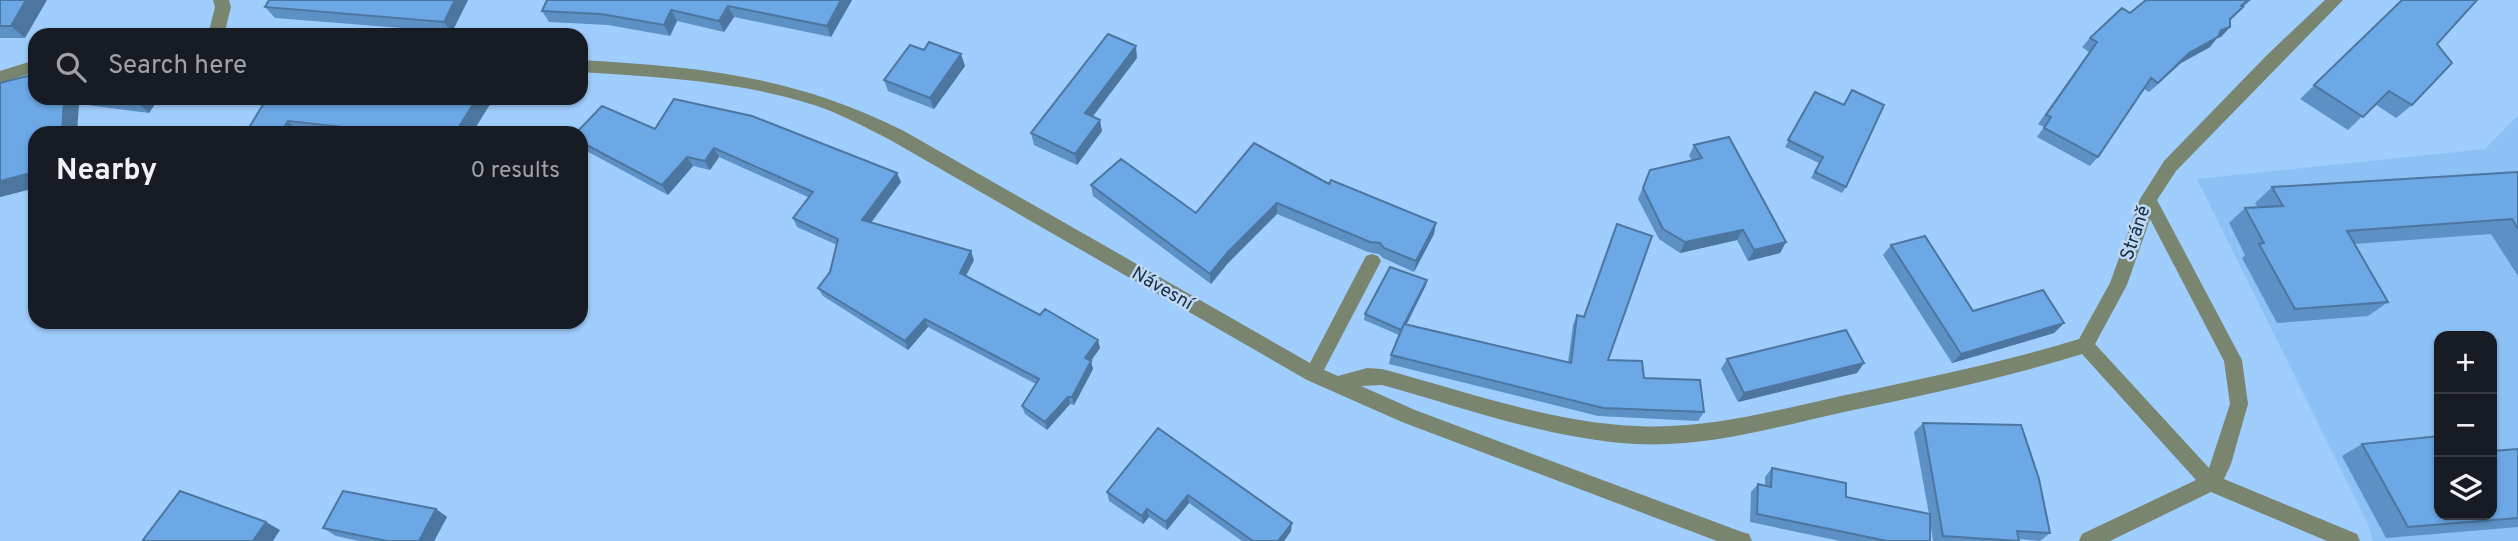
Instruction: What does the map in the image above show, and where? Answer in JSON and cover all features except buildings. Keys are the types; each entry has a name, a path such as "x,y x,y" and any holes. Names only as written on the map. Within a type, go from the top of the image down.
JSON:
{"street":[{"path":"218,28 223,7 221,0"},
{"name":"Stráně","path":"2085,345 2118,285 2148,199 2170,166 2272,60 2335,0"},
{"name":"Návesní","path":"588,66 734,79 815,99 859,117 898,136 1313,374 1490,447 1742,541"},
{"path":"0,76 28,68"},
{"path":"2089,541 2211,483 2222,464 2239,404 2233,360 2148,199"},
{"path":"1313,374 1372,261"},
{"path":"1337,385 1367,376 1382,377 1577,427 1634,435 1675,436 1731,429 1983,376 2085,345 2211,483 2350,541"}],"shaded area":[{"path":"2518,115 2518,541 2373,541 2368,524 2197,179 2485,149"}]}
